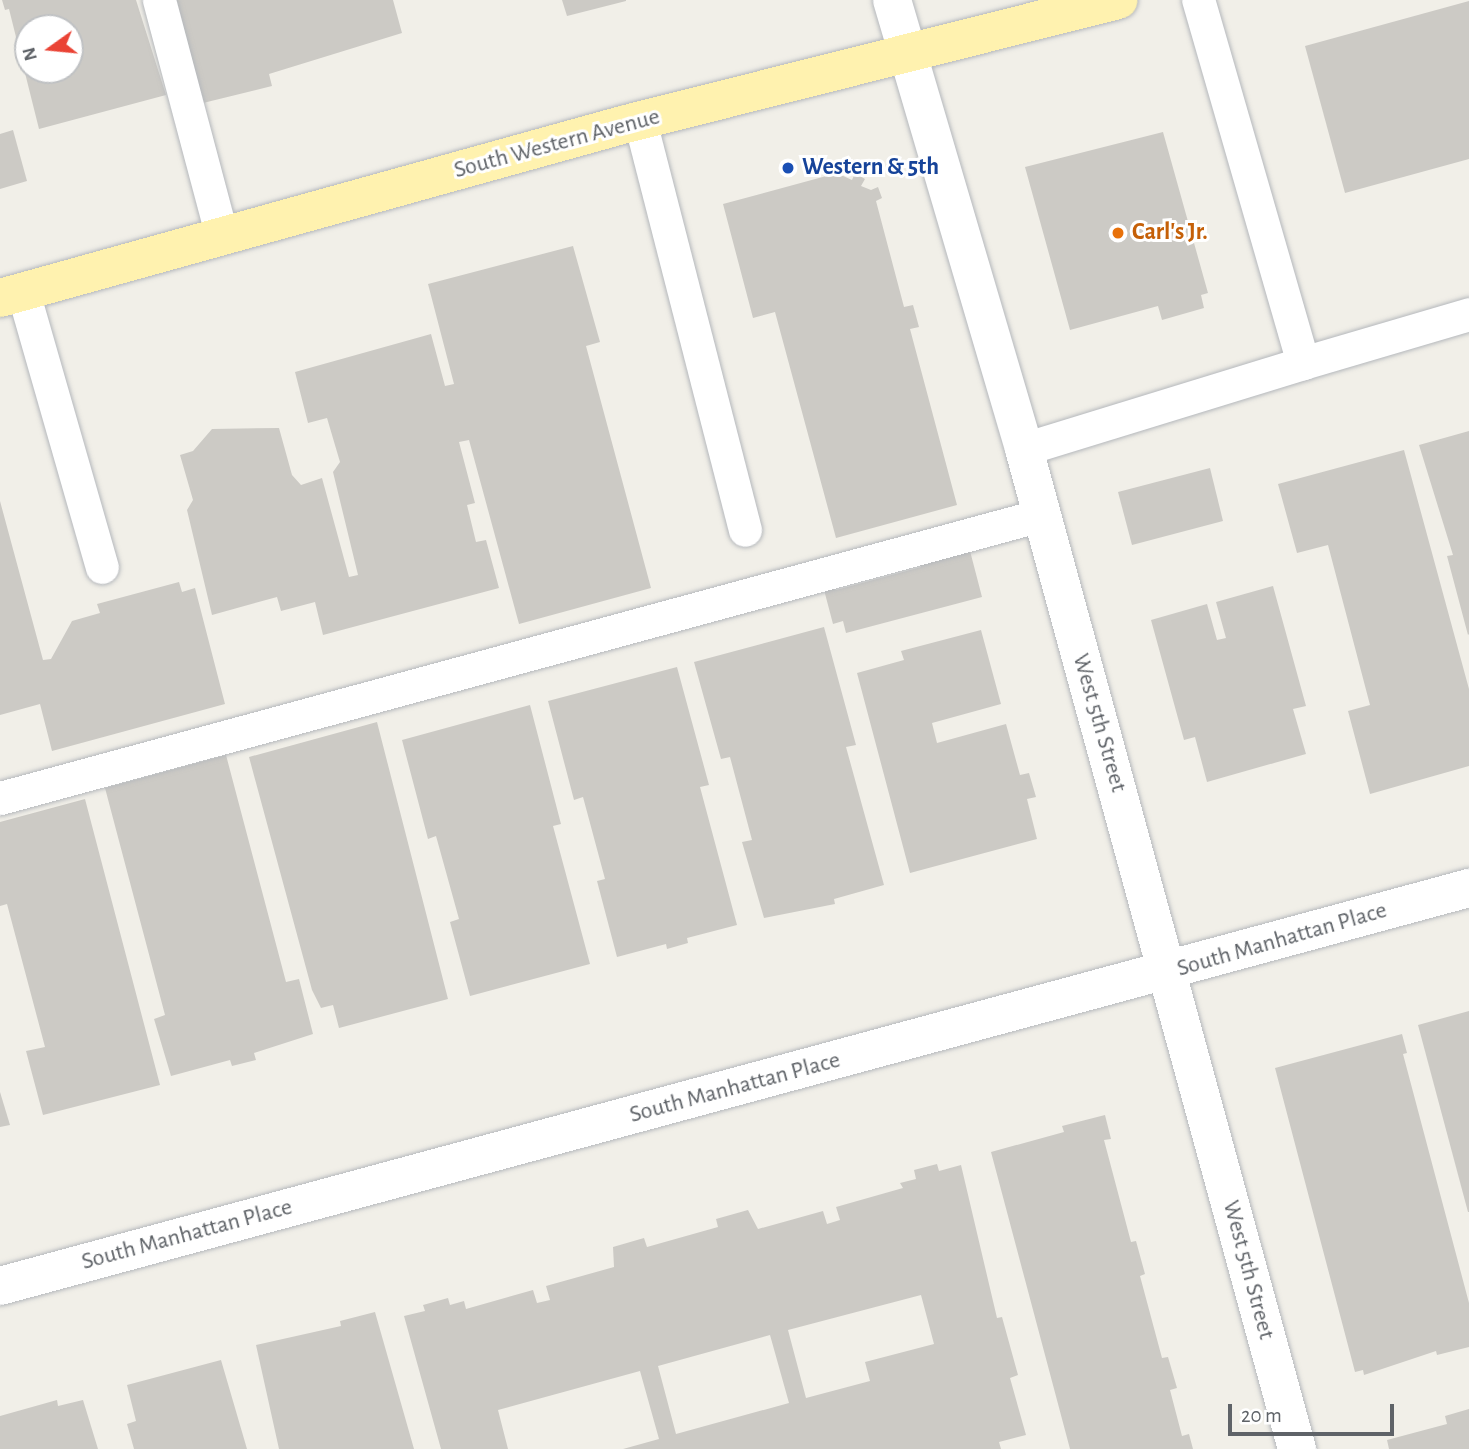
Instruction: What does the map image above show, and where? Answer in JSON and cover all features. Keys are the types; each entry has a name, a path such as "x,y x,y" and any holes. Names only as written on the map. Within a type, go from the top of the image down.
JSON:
{"main road":[{"name":"South Western Avenue","path":"12,295 640,121 1118,0"}],"street":[{"name":"West 5th Street","path":"892,0 1024,449 1297,1449"},
{"name":"South Manhattan Place","path":"0,1286 1167,972 1469,888"}],"lane":[{"path":"159,0 222,236"},
{"path":"1198,0 1303,363"},
{"path":"640,121 745,530"},
{"path":"12,295 102,568"},
{"path":"1024,449 1469,314"},
{"path":"0,798 1041,514"}],"building":[{"path":"2,0 136,0 166,95 39,129 28,84 84,84 84,14 14,14 14,29 9,9 5,10"},
{"path":"174,0 393,0 402,33 269,74 272,86 203,103"},
{"path":"562,0 626,0 626,1 567,16"},
{"path":"1469,1 1469,159 1345,193 1305,46"},
{"path":"13,130 27,181 0,189 0,134"},
{"path":"1163,132 1208,293 1201,295 1204,308 1162,320 1158,306 1070,330 1025,167"},
{"path":"830,168 841,168 841,175 852,180 855,173 865,179 861,186 871,190 878,187 882,198 876,201 904,307 913,305 919,327 910,329 957,505 836,538 775,312 753,318 723,204 830,175"},
{"path":"573,246 600,342 586,346 651,588 519,624 469,440 459,442 475,503 467,505 476,542 486,540 499,588 323,635 315,602 281,611 277,597 212,615 187,510 193,500 180,455 193,451 212,429 279,428 292,475 301,485 322,478 349,577 358,575 333,472 340,462 327,418 308,423 295,372 431,334 445,386 454,384 428,284"},
{"path":"1469,431 1468,635 1447,556 1453,555 1419,445"},
{"path":"1404,450 1469,689 1469,766 1370,794 1348,711 1370,705 1328,545 1297,553 1278,484"},
{"path":"1210,468 1223,521 1132,545 1118,492"},
{"path":"0,501 43,660 51,659 72,621 100,613 97,604 179,582 182,592 195,588 225,704 52,751 40,704 0,715"},
{"path":"969,547 982,597 846,633 843,621 833,624 823,586 834,583 836,590 921,567 919,561"},
{"path":"1273,586 1306,706 1293,709 1306,754 1207,782 1195,737 1184,740 1151,620 1207,604 1217,640 1226,638 1216,602"},
{"path":"824,627 856,745 846,747 884,885 834,899 835,904 764,918 742,842 752,840 730,757 721,759 694,662"},
{"path":"981,630 1001,704 932,723 937,743 1006,724 1020,775 1029,773 1036,797 1027,799 1037,839 910,873 857,673 904,660 901,651"},
{"path":"677,667 709,785 700,787 737,925 687,938 688,943 667,949 666,944 617,957 597,881 605,879 583,797 574,800 548,701"},
{"path":"530,705 561,824 553,826 590,964 470,996 450,922 459,919 436,836 428,839 402,740"},
{"path":"377,722 448,999 339,1028 333,1005 321,1008 312,990 249,757"},
{"path":"226,755 286,982 299,979 313,1034 254,1053 256,1060 232,1066 230,1060 171,1076 154,1019 165,1015 105,788"},
{"path":"85,799 160,1085 43,1115 26,1051 45,1047 7,904 0,906 0,822"},
{"path":"1469,1011 1469,1212 1468,1212 1418,1025"},
{"path":"1402,1034 1407,1053 1403,1054 1469,1303 1469,1347 1437,1355 1436,1351 1364,1375 1363,1370 1355,1372 1275,1068"},
{"path":"0,1092 10,1125 0,1127"},
{"path":"1105,1115 1111,1139 1104,1140 1131,1242 1136,1241 1145,1274 1140,1276 1162,1358 1168,1357 1177,1388 1170,1390 1182,1436 1189,1434 1193,1449 1070,1449 991,1152 1064,1132 1062,1126"},
{"path":"937,1164 939,1171 961,1165 997,1318 1002,1317 1018,1375 1010,1378 1026,1435 999,1442 1001,1449 623,1449 659,1439 640,1371 498,1410 508,1449 441,1449 404,1316 425,1311 423,1305 448,1298 450,1305 464,1301 466,1309 533,1290 537,1303 550,1300 546,1286 614,1267 613,1247 644,1238 647,1247 718,1227 716,1219 748,1210 758,1229 823,1211 827,1224 840,1220 836,1207 903,1188 900,1183 916,1179 914,1170","holes":["921,1295 934,1344 865,1362 870,1381 806,1398 788,1330","770,1335 789,1403 676,1434 658,1366"]},
{"path":"375,1312 414,1449 279,1449 256,1345 341,1326 340,1321"},
{"path":"221,1360 247,1449 134,1449 127,1424 136,1421 127,1385"},
{"path":"57,1400 58,1406 83,1400 98,1449 0,1449 0,1416"},
{"path":"1469,1409 1469,1449 1389,1449 1387,1440 1447,1424 1445,1416"}],"place":[{"name":"Western & 5th","path":"788,168"},
{"name":"Carl's Jr.","path":"1118,233"}]}
